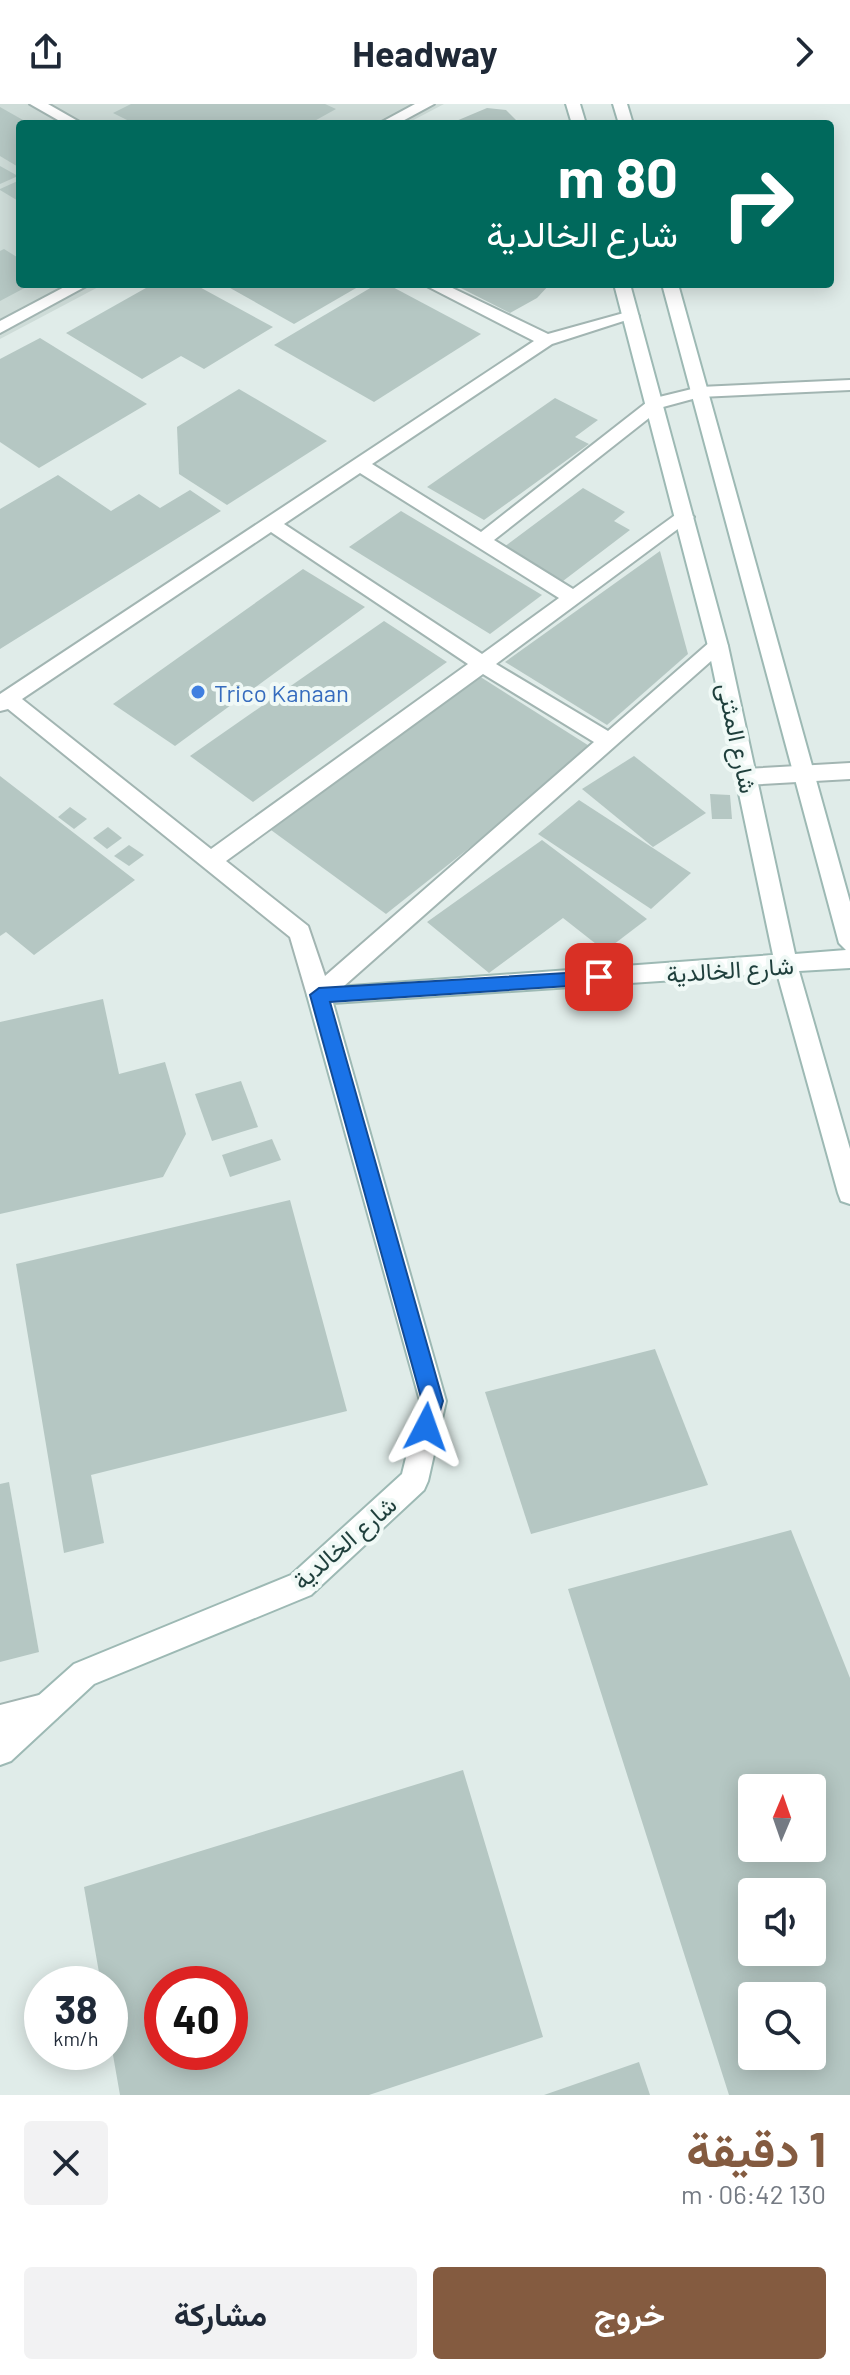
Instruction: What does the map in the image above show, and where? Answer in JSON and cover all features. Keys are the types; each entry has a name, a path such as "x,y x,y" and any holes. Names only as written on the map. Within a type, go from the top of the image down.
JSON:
{"street":[{"path":"37,104 68,120"},
{"path":"393,120 427,104"},
{"path":"0,328 75,288"},
{"path":"439,288 546,340"},
{"name":"شارع المثنى","path":"623,288 657,403 718,646 786,965 850,1193"},
{"path":"671,288 849,936"},
{"path":"631,316 546,340 4,702 300,932 319,995 718,646"},
{"path":"481,541 657,403 700,392 850,385"},
{"path":"359,464 573,598"},
{"path":"210,861 685,517"},
{"path":"270,523 482,664 608,741"},
{"path":"746,777 850,771"},
{"name":"شارع الخالدية","path":"0,1750 84,1674 301,1585 414,1481 433,1401 319,995 850,959"},
{"path":"0,1720 47,1708"}],"shaded area":[{"path":"0,104 444,104 414,120 16,120 16,288 96,288 0,339"}],"building":[{"path":"131,104 325,104 336,109 316,120 127,120 113,113"},
{"path":"0,107 23,120 16,120 16,166 0,156"},
{"path":"487,108 506,110 516,120 458,120"},
{"path":"0,166 16,175 16,177 0,184"},
{"path":"16,182 16,200 0,190"},
{"path":"4,249 16,256 16,288 24,288 0,301 0,251"},
{"path":"146,288 201,288 273,327 204,369 181,356 142,379 66,333"},
{"path":"230,288 356,288 294,324"},
{"path":"370,288 395,288 481,334 374,402 274,345"},
{"path":"461,288 546,288 537,298 510,313"},
{"path":"40,338 147,404 39,468 0,442 0,359"},
{"path":"239,389 327,441 227,505 179,474 177,427"},
{"path":"555,398 598,420 575,437 589,444 484,520 427,487"},
{"path":"58,475 111,511 139,494 160,508 190,490 221,511 0,649 0,509"},
{"path":"583,488 625,512 614,521 630,530 563,581 504,547"},
{"path":"401,511 542,595 490,634 349,547"},
{"path":"660,551 688,654 607,725 505,662"},
{"path":"303,569 365,607 175,746 113,704"},
{"path":"384,621 447,662 253,802 190,756"},
{"path":"479,676 594,749 386,914 271,830"},
{"path":"634,756 706,813 653,847 582,789"},
{"path":"0,776 135,880 34,955 6,932 0,936"},
{"path":"710,794 730,795 732,819 712,819"},
{"path":"579,800 691,873 651,909 538,834"},
{"path":"70,807 87,819 74,829 58,817"},
{"path":"108,827 122,838 107,849 93,838"},
{"path":"542,840 647,919 605,951 563,918 489,973 427,922"},
{"path":"129,845 144,855 129,866 114,856"},
{"path":"103,999 119,1074 165,1062 186,1134 163,1177 0,1214 0,1022"},
{"path":"241,1081 258,1127 212,1141 195,1094"},
{"path":"272,1139 281,1160 230,1177 222,1155"},
{"path":"290,1200 347,1411 91,1475 104,1543 64,1553 16,1264"},
{"path":"655,1349 708,1485 531,1534 485,1392"},
{"path":"9,1482 39,1652 0,1662 0,1484"},
{"path":"791,1530 850,1678 850,2095 729,2095 568,1589"},
{"path":"463,1770 543,2037 369,2095 120,2095 116,2070 128,2070 128,1966 98,1966 84,1887"},
{"path":"639,2062 650,2095 544,2095"}],"place":[{"name":"Trico Kanaan","path":"198,692"}],"route":[{"path":"426,1427 433,1401 319,995 599,977"}]}
